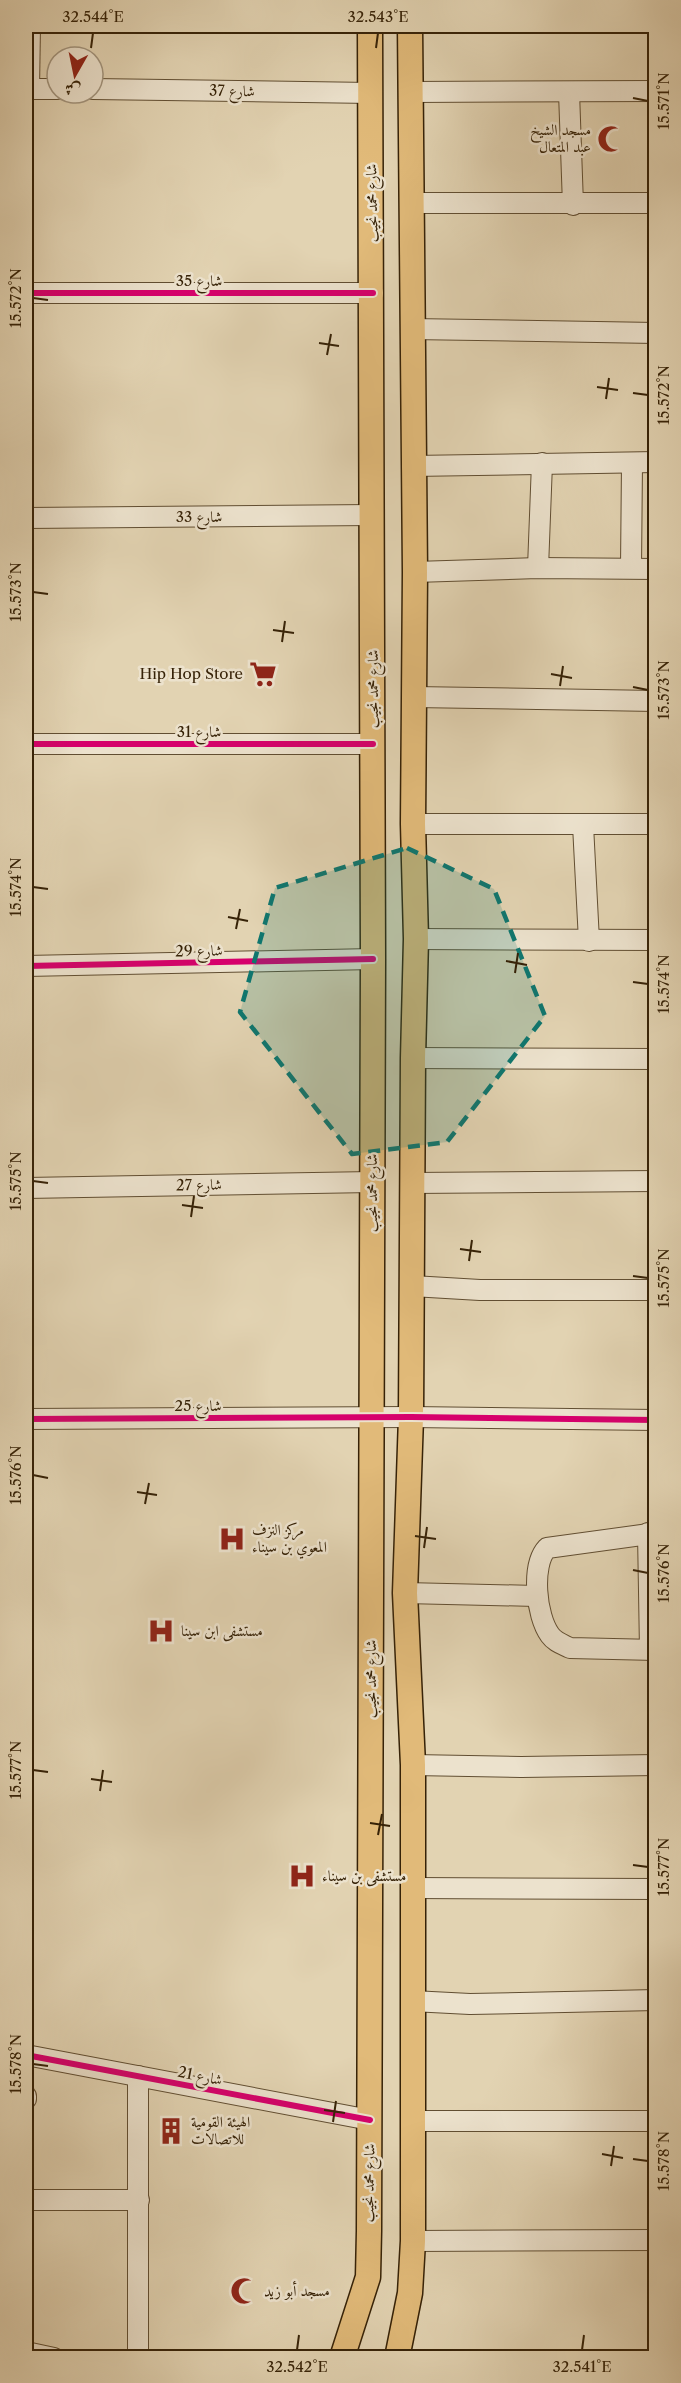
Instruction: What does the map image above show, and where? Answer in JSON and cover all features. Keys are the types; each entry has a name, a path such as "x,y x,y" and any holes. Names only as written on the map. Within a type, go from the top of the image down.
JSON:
{"main road":[{"name":"شارع محمد نجيب","path":"342,2358 368,2277 370,2120 373,293 370,26"},
{"path":"398,2358 410,2293 413,2241 413,1765 405,1593 411,1417 412,1058 416,939 413,825 415,572 412,466 410,26"}],"street":[{"path":"30,26 27,89 45,89"},
{"name":"شارع 37","path":"105,89 370,93"},
{"path":"411,92 656,91"},
{"path":"569,92 573,205"},
{"path":"412,203 573,205 656,203"},
{"name":"شارع 35","path":"26,293 373,293"},
{"path":"411,329 656,333"},
{"path":"412,466 656,462"},
{"path":"538,568 542,463"},
{"path":"631,568 632,463"},
{"name":"شارع 33","path":"26,518 372,515"},
{"path":"415,572 538,568 656,569"},
{"path":"414,697 656,701"},
{"name":"شارع 31","path":"26,744 373,744"},
{"path":"413,825 656,824"},
{"path":"583,825 589,941"},
{"path":"416,939 656,940"},
{"name":"شارع 29","path":"26,966 373,959"},
{"path":"412,1058 656,1059"},
{"path":"412,1183 656,1181"},
{"name":"شارع 27","path":"26,1188 372,1182"},
{"path":"411,1286 480,1290 656,1290"},
{"path":"411,1417 656,1420"},
{"name":"شارع 25","path":"26,1419 411,1417"},
{"path":"652,1533 653,1650 570,1648 557,1642 549,1633 536,1596 542,1554 547,1548 652,1533"},
{"path":"405,1593 536,1596"},
{"path":"413,1765 521,1767 656,1765"},
{"path":"413,1888 656,1889"},
{"path":"412,2001 471,2004 656,2000"},
{"name":"شارع 21","path":"26,2055 370,2120"},
{"path":"138,2076 138,2358"},
{"path":"413,2121 656,2121"},
{"path":"26,2200 139,2200"},
{"path":"413,2241 656,2240"},
{"path":"26,2352 54,2358"}],"highlighted area":[{"path":"407,848 494,889 545,1016 447,1142 352,1154 240,1012 275,888"}],"cycle path":[{"path":"26,293 373,293"},
{"path":"26,744 373,744"},
{"path":"26,966 373,959"},
{"path":"26,1419 411,1417 656,1420"},
{"path":"26,2055 370,2120"}],"place":[{"name":"مسجد الشيخ عبد المتعال","path":"611,139"},
{"name":"Hip Hop Store","path":"263,674"},
{"name":"مركز النزف المعوي بن سيناء","path":"232,1539"},
{"name":"مستشفى ابن سينا","path":"161,1631"},
{"name":"مستشفى بن سيناء","path":"302,1876"},
{"name":"الهيئة القومية للاتصالات","path":"171,2131"},
{"name":"مسجد أبو زيد","path":"244,2291"}]}
